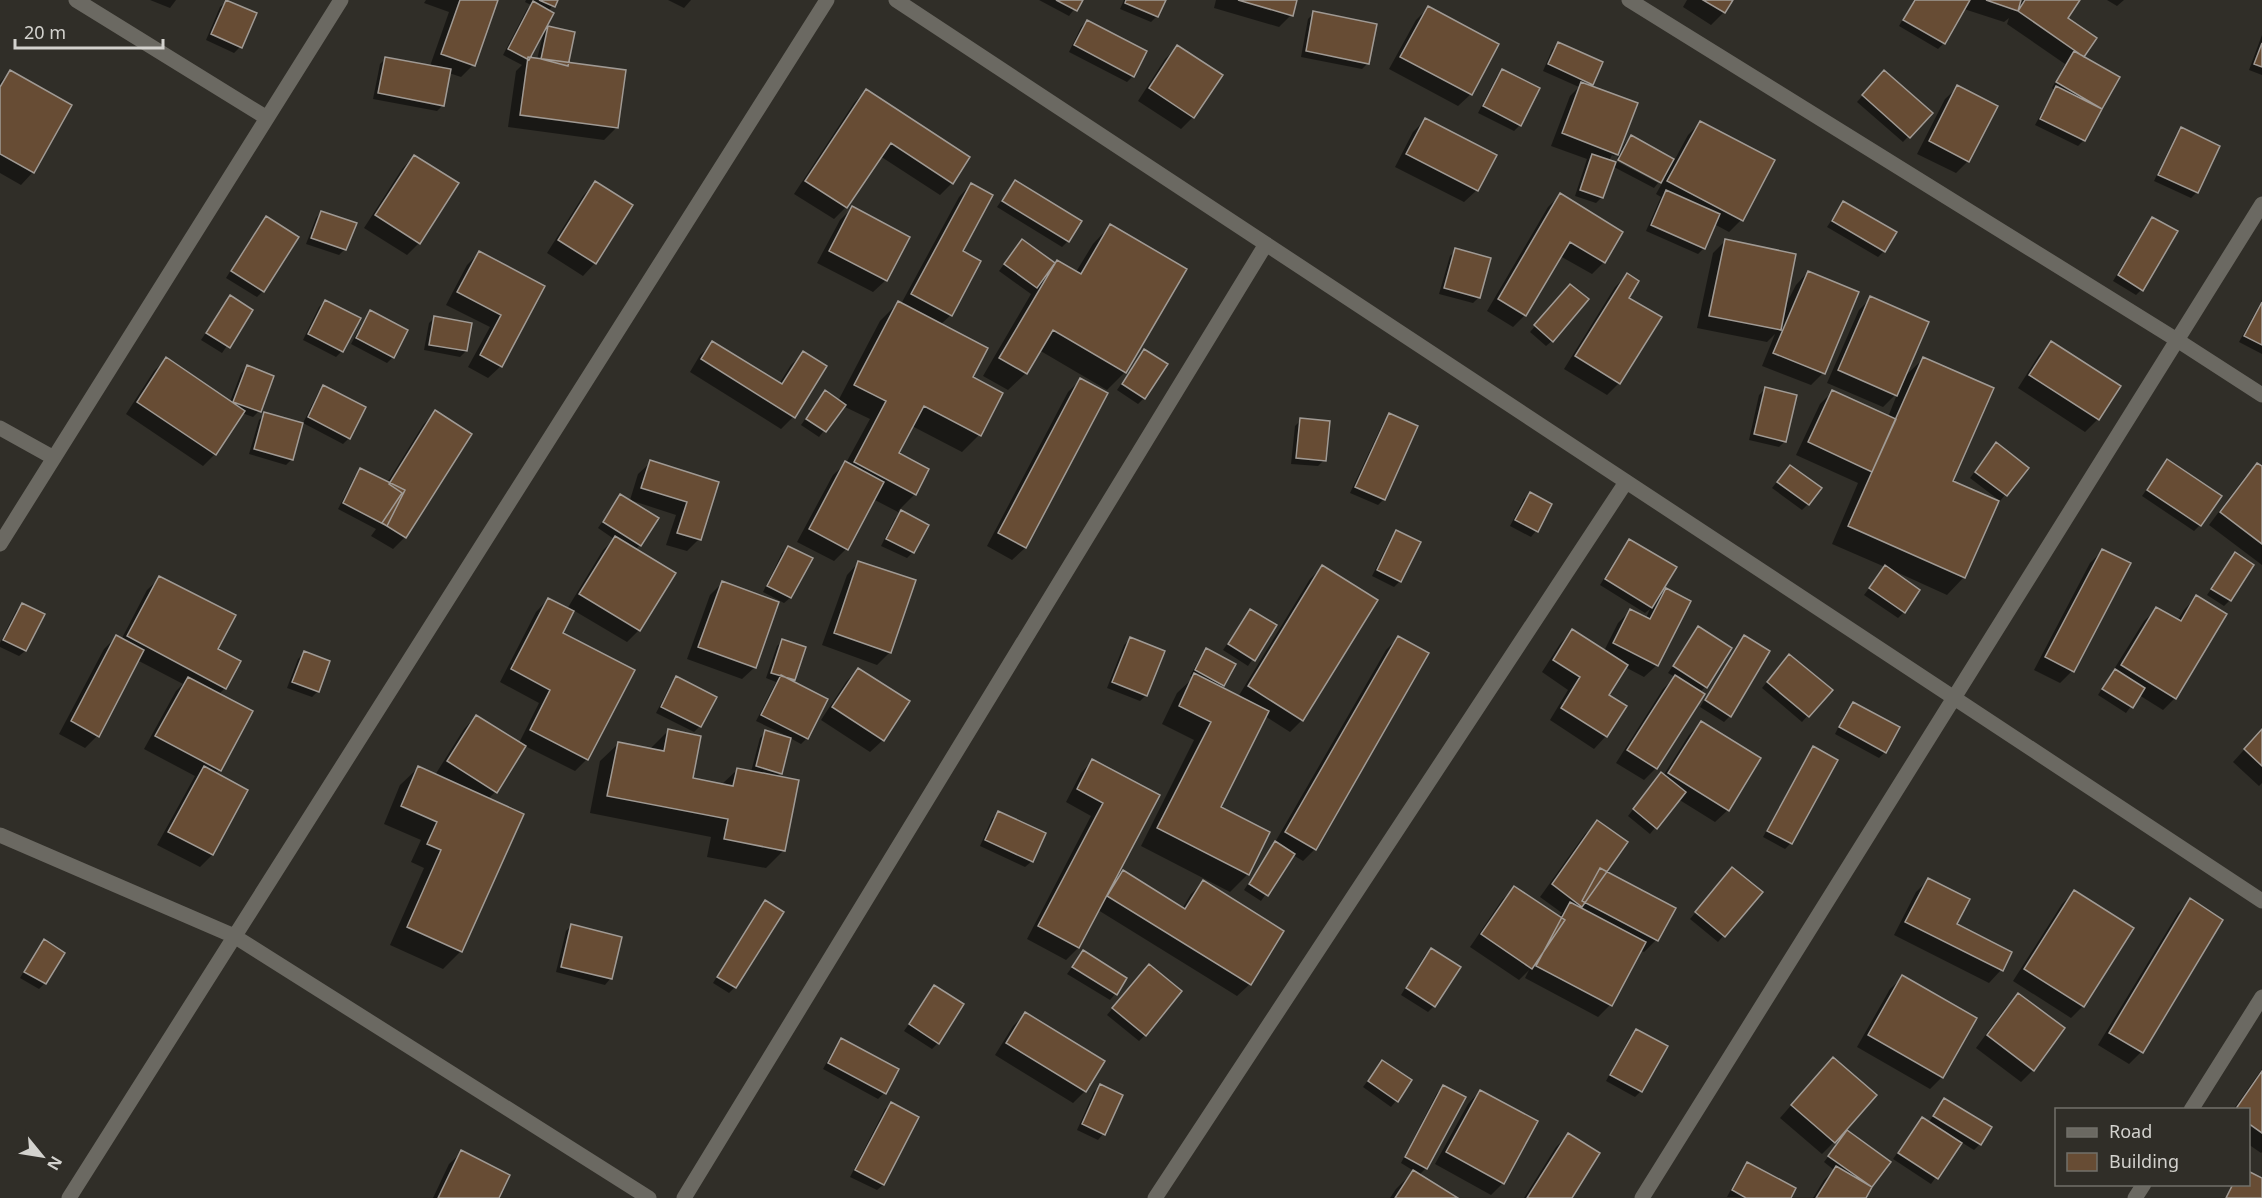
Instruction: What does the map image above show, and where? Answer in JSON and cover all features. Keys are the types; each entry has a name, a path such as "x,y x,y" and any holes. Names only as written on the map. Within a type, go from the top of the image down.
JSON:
{"street":[{"path":"75,0 267,118"},
{"path":"0,544 340,0"},
{"path":"69,1198 827,0"},
{"path":"896,0 2262,901"},
{"path":"1629,0 2262,395"},
{"path":"1642,1198 2262,204"},
{"path":"684,1198 1266,244"},
{"path":"0,428 54,458"},
{"path":"1155,1198 1626,482"},
{"path":"0,835 234,936 649,1198"},
{"path":"2192,1108 2262,997"}],"building":[{"path":"226,0 257,13 242,48 211,34"},
{"path":"460,0 498,0 475,66 441,54"},
{"path":"539,0 558,0 555,7"},
{"path":"1056,0 1083,0 1077,11"},
{"path":"1126,0 1166,0 1158,17 1125,3"},
{"path":"1238,0 1297,0 1293,16"},
{"path":"1703,0 1733,0 1725,13"},
{"path":"1915,0 1970,0 1945,44 1903,20"},
{"path":"1986,0 2021,0 2018,11"},
{"path":"2025,0 2080,0 2068,18 2097,38 2084,57 2018,11"},
{"path":"533,1 554,13 529,60 508,49"},
{"path":"1428,6 1499,44 1472,95 1400,57"},
{"path":"1313,11 1377,24 1369,64 1306,51"},
{"path":"1087,20 1147,51 1134,77 1074,45"},
{"path":"548,26 575,32 568,66 541,59"},
{"path":"1558,42 1603,62 1593,85 1548,64"},
{"path":"2262,43 2262,67 2254,64"},
{"path":"1177,45 1223,75 1194,118 1149,88"},
{"path":"2074,51 2120,77 2102,109 2056,82"},
{"path":"385,57 451,69 444,106 378,93"},
{"path":"528,57 626,70 618,128 520,115"},
{"path":"1502,69 1540,88 1521,126 1483,106"},
{"path":"10,70 72,105 34,173 0,154 0,87"},
{"path":"1884,70 1933,113 1910,138 1862,95"},
{"path":"1581,82 1638,103 1618,155 1562,133"},
{"path":"1957,85 1998,106 1969,162 1929,141"},
{"path":"2056,86 2102,109 2085,141 2040,119"},
{"path":"866,89 970,157 953,184 891,143 847,208 805,181"},
{"path":"1425,118 1497,155 1478,191 1406,154"},
{"path":"1700,121 1775,160 1743,221 1667,181"},
{"path":"2181,127 2220,146 2198,193 2158,175"},
{"path":"1631,135 1674,159 1661,183 1618,160"},
{"path":"1592,154 1616,162 1603,198 1580,190"},
{"path":"414,155 459,183 420,244 375,215"},
{"path":"1015,180 1082,221 1069,242 1002,201"},
{"path":"595,181 633,205 596,264 558,240"},
{"path":"971,183 993,195 963,251 981,261 952,316 911,294"},
{"path":"1666,190 1720,214 1705,249 1651,225"},
{"path":"1560,193 1623,232 1605,263 1570,242 1526,316 1498,299"},
{"path":"1843,201 1897,232 1885,252 1832,221"},
{"path":"852,206 910,237 887,281 829,251"},
{"path":"321,211 357,223 346,250 311,238"},
{"path":"266,216 299,237 264,292 231,271"},
{"path":"2152,217 2178,231 2143,291 2118,275"},
{"path":"1110,224 1187,269 1126,373 1053,330 1027,374 999,358 1057,260 1081,274"},
{"path":"1022,239 1055,263 1037,288 1004,264"},
{"path":"1725,239 1796,254 1781,330 1709,316"},
{"path":"1455,248 1491,258 1480,298 1444,288"},
{"path":"479,251 545,286 502,367 480,355 501,315 457,292"},
{"path":"1808,271 1859,292 1825,374 1773,353"},
{"path":"1627,273 1639,281 1629,298 1662,317 1620,384 1575,356"},
{"path":"1570,284 1589,299 1553,342 1534,325"},
{"path":"230,295 253,310 230,348 206,333"},
{"path":"1870,296 1929,322 1897,396 1838,370"},
{"path":"325,300 361,318 343,352 308,334"},
{"path":"898,301 988,348 973,377 1003,393 981,436 924,406 899,453 929,469 916,495 854,462 886,401 854,385"},
{"path":"2262,302 2262,345 2244,336"},
{"path":"370,310 408,330 394,358 356,338"},
{"path":"434,316 472,323 467,351 429,345"},
{"path":"712,341 782,384 803,351 827,366 795,418 701,359"},
{"path":"2051,341 2121,386 2099,420 2029,375"},
{"path":"1144,349 1168,364 1145,399 1122,384"},
{"path":"166,357 245,411 216,455 137,402"},
{"path":"1923,357 1994,388 1953,481 1999,501 1965,578 1848,526"},
{"path":"247,365 274,376 261,412 233,402"},
{"path":"1080,378 1108,393 1026,548 998,533"},
{"path":"323,385 366,407 350,439 308,417"},
{"path":"1765,387 1797,395 1786,442 1754,434"},
{"path":"825,390 846,405 826,432 806,419"},
{"path":"1832,390 1896,419 1872,472 1808,442"},
{"path":"435,410 472,434 406,538 382,523 402,493 389,484"},
{"path":"264,412 303,423 293,460 254,449"},
{"path":"1389,413 1418,426 1385,500 1355,487"},
{"path":"1300,418 1330,421 1326,461 1296,458"},
{"path":"1996,442 2029,468 2007,496 1975,472"},
{"path":"2167,459 2222,496 2201,526 2147,490"},
{"path":"650,460 719,482 701,540 677,533 687,502 641,488"},
{"path":"845,461 884,482 848,550 809,529"},
{"path":"2257,463 2262,466 2262,544 2220,512"},
{"path":"1790,465 1822,488 1809,505 1777,482"},
{"path":"360,468 405,490 387,526 343,503"},
{"path":"1530,492 1552,504 1538,532 1515,520"},
{"path":"620,494 659,518 641,546 603,522"},
{"path":"901,510 929,525 914,553 886,539"},
{"path":"1396,530 1421,542 1401,582 1377,570"},
{"path":"615,536 676,573 640,631 579,594"},
{"path":"1629,539 1677,567 1652,608 1605,579"},
{"path":"788,546 813,558 791,598 767,586"},
{"path":"2102,549 2131,563 2074,672 2045,657"},
{"path":"2235,552 2254,565 2231,601 2211,589"},
{"path":"858,561 916,580 891,653 834,633"},
{"path":"1322,565 1378,600 1303,721 1248,686"},
{"path":"1885,565 1920,590 1905,613 1869,588"},
{"path":"159,576 236,615 218,649 241,661 226,689 127,636"},
{"path":"722,581 779,602 756,668 698,647"},
{"path":"1666,588 1691,601 1658,666 1613,643 1630,609 1650,619"},
{"path":"2196,595 2227,614 2176,699 2121,665 2156,607 2181,621"},
{"path":"548,598 574,611 563,633 635,670 588,760 530,730 550,690 511,669"},
{"path":"22,603 45,614 26,651 3,640"},
{"path":"1250,609 1277,625 1255,661 1228,644"},
{"path":"1698,626 1732,648 1707,688 1673,666"},
{"path":"1572,629 1628,665 1609,695 1627,706 1607,737 1561,708 1580,677 1553,660"},
{"path":"116,635 144,650 99,737 71,721"},
{"path":"1744,635 1770,651 1731,717 1705,700"},
{"path":"1398,636 1429,653 1316,850 1285,832"},
{"path":"1130,637 1165,651 1147,696 1112,682"},
{"path":"782,639 806,647 795,680 771,673"},
{"path":"1206,648 1236,664 1224,686 1195,670"},
{"path":"304,651 330,661 319,692 292,682"},
{"path":"1789,654 1833,690 1809,717 1767,682"},
{"path":"858,668 910,701 884,741 832,707"},
{"path":"2115,669 2145,688 2133,708 2102,689"},
{"path":"1194,673 1269,711 1221,807 1270,832 1249,875 1157,828 1211,722 1179,706"},
{"path":"781,675 828,699 808,739 761,715"},
{"path":"1675,675 1705,694 1657,769 1627,750"},
{"path":"676,676 717,697 701,727 661,707"},
{"path":"188,677 253,711 221,771 155,736"},
{"path":"1853,702 1900,727 1886,753 1839,727"},
{"path":"476,715 526,746 497,793 447,761"},
{"path":"1701,721 1761,758 1729,811 1668,773"},
{"path":"668,729 701,736 693,778 733,786 737,768 799,780 785,851 724,839 728,819 607,796 618,742 664,751"},
{"path":"2262,729 2262,766 2244,749"},
{"path":"765,730 791,738 782,774 756,766"},
{"path":"1813,746 1838,760 1792,844 1767,831"},
{"path":"1092,759 1160,795 1079,948 1038,926 1103,803 1077,789"},
{"path":"204,766 248,790 213,855 168,832"},
{"path":"418,766 524,814 462,952 407,927 441,850 427,844 437,822 401,806"},
{"path":"1661,772 1686,792 1657,829 1633,809"},
{"path":"998,811 1046,833 1033,862 985,840"},
{"path":"1597,820 1628,842 1582,907 1552,884"},
{"path":"1275,841 1295,854 1268,896 1249,884"},
{"path":"1732,867 1763,892 1725,937 1695,912"},
{"path":"1600,868 1676,908 1658,941 1582,901"},
{"path":"1123,870 1185,909 1203,880 1284,931 1251,985 1107,896"},
{"path":"1928,878 1970,899 1957,924 2012,952 2003,971 1905,922"},
{"path":"1514,886 1565,920 1532,969 1481,934"},
{"path":"2074,890 2134,928 2084,1007 2024,969"},
{"path":"2190,898 2223,920 2143,1053 2109,1033"},
{"path":"765,900 784,912 736,988 717,977"},
{"path":"1570,902 1646,942 1612,1006 1536,966"},
{"path":"571,924 622,937 612,979 561,967"},
{"path":"44,939 65,953 46,984 24,972"},
{"path":"1431,948 1461,967 1435,1007 1406,988"},
{"path":"1083,950 1127,978 1117,995 1072,967"},
{"path":"1149,964 1182,991 1146,1036 1112,1008"},
{"path":"1902,975 1977,1018 1943,1078 1868,1035"},
{"path":"934,985 964,1004 939,1044 909,1024"},
{"path":"2018,993 2065,1028 2034,1071 1987,1035"},
{"path":"1025,1012 1105,1061 1086,1092 1006,1043"},
{"path":"1636,1029 1668,1046 1642,1092 1610,1075"},
{"path":"841,1038 899,1069 886,1094 828,1063"},
{"path":"1833,1057 1877,1095 1835,1143 1791,1105"},
{"path":"1382,1060 1412,1080 1398,1102 1368,1081"},
{"path":"2262,1071 2262,1133 2250,1124 2250,1108 2236,1108"},
{"path":"1100,1084 1123,1095 1105,1135 1082,1124"},
{"path":"1443,1085 1466,1097 1427,1169 1405,1157"},
{"path":"1480,1090 1538,1121 1504,1184 1446,1152"},
{"path":"1944,1098 1992,1127 1981,1145 1933,1116"},
{"path":"891,1102 919,1117 884,1185 855,1170"},
{"path":"1922,1117 1962,1143 1938,1179 1898,1153"},
{"path":"1847,1130 1891,1162 1872,1187 1828,1156"},
{"path":"1568,1133 1600,1153 1572,1198 1527,1198"},
{"path":"461,1150 510,1175 499,1198 438,1198"},
{"path":"1747,1162 1796,1188 1791,1198 1746,1198 1732,1190"},
{"path":"1836,1166 1872,1187 1866,1198 1816,1198"},
{"path":"1413,1170 1458,1198 1395,1198"},
{"path":"2250,1172 2262,1178 2262,1198 2226,1198 2232,1186 2250,1186"}]}
